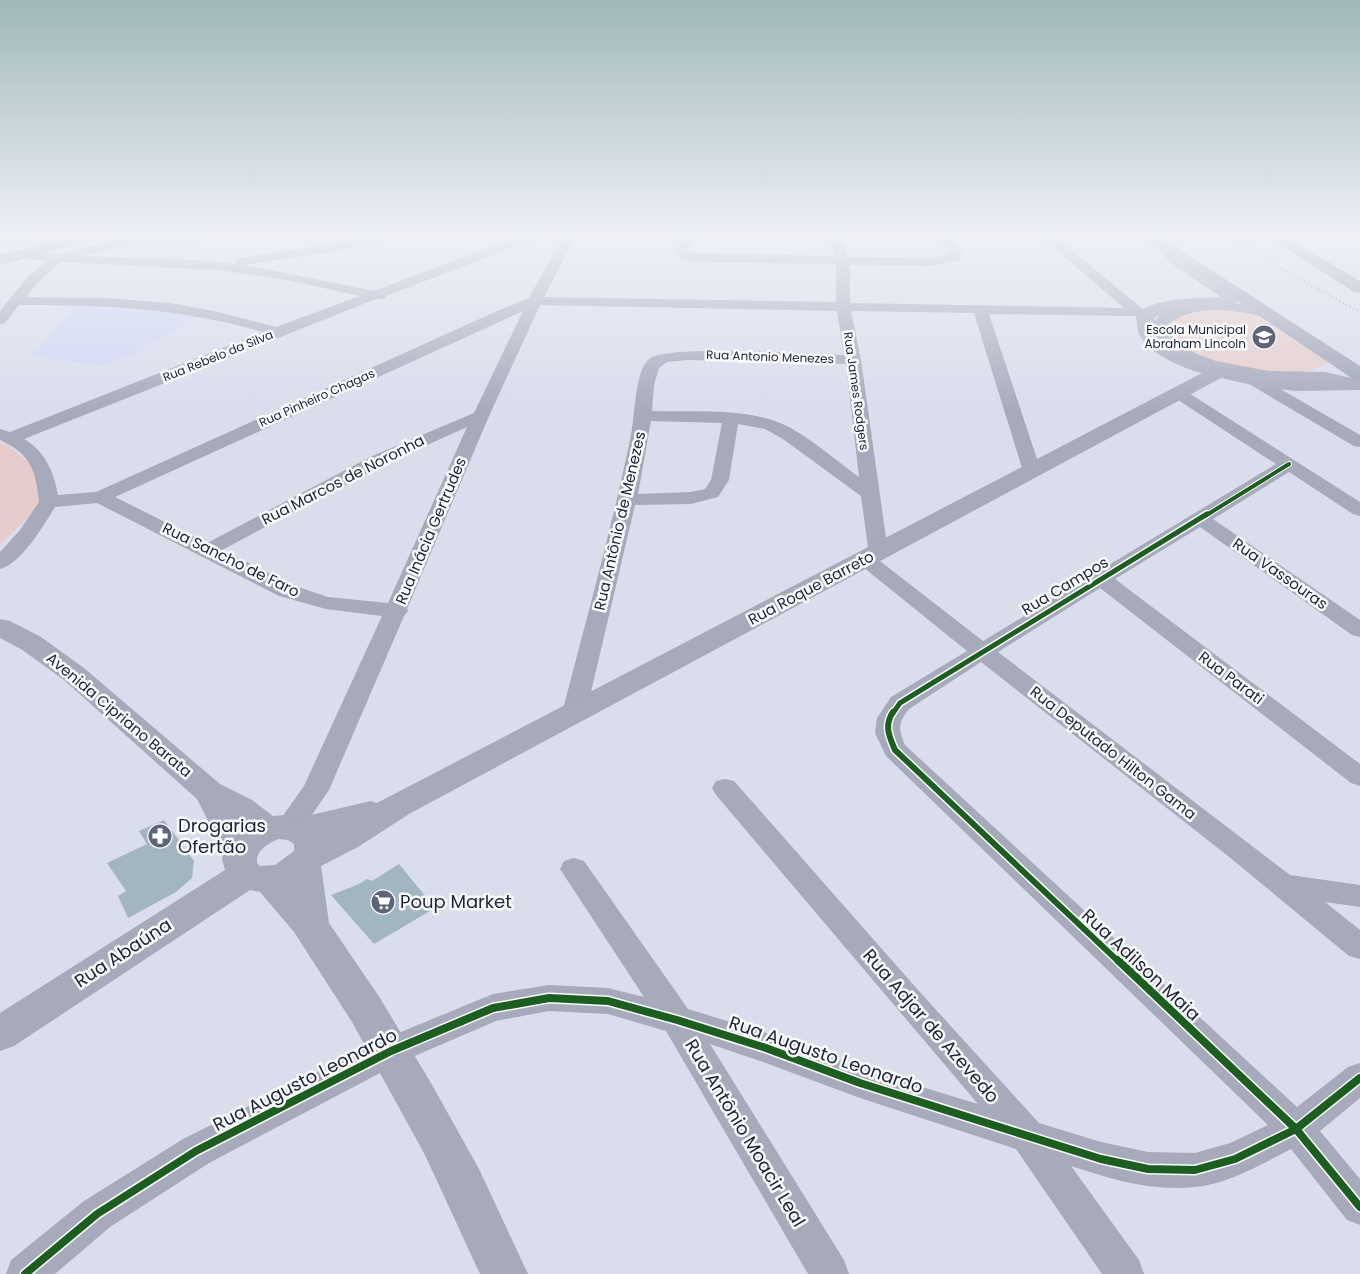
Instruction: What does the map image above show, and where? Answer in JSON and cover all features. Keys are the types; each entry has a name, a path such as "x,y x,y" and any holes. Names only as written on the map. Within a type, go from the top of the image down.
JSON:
{"main road":[{"path":"1234,292 1351,364"},
{"path":"1257,292 1335,348 1351,364 1359,381"},
{"path":"1335,348 1360,354"}],"street":[{"path":"0,320 24,292"},
{"path":"363,292 379,296"},
{"name":"Rua Rebelo da Silva","path":"5,436 277,332 388,292"},
{"name":"Rua Inácia Gertrudes","path":"293,842 397,611 481,416 540,292"},
{"name":"Rua James Rodgers","path":"844,292 844,306 871,494 872,556"},
{"path":"1115,292 1149,320"},
{"path":"1226,292 1231,299 1226,302 1177,304 1152,311 1145,332 1160,347 1188,362 1255,381 1360,442"},
{"path":"17,301 110,302 153,305 229,319 277,332"},
{"path":"535,301 1078,310 1149,320 1191,308 1227,307 1266,313"},
{"name":"Rua Pinheiro Chagas","path":"100,497 500,315 535,301"},
{"path":"980,309 1032,471"},
{"name":"Rua Antonio Menezes","path":"688,355 853,360"},
{"name":"Rua Antônio de Menezes","path":"574,713 627,500 643,416 646,385 651,367 655,362 663,358 688,355"},
{"path":"1321,376 1351,364"},
{"path":"1221,370 1280,376 1321,376 1359,381"},
{"name":"Rua Roque Barreto","path":"293,842 346,838 397,806 1221,370"},
{"path":"1255,381 1296,385 1359,381"},
{"path":"1178,393 1360,510"},
{"name":"Rua Marcos de Noronha","path":"208,550 392,454 438,432 481,416"},
{"path":"643,416 731,418 770,425 790,435 871,494"},
{"path":"627,500 693,498 707,495 716,489 720,480 731,418"},
{"path":"0,563 17,548 49,502 44,470 37,458 25,446 5,436"},
{"name":"Rua Campos","path":"894,750 887,733 889,718 900,703 1289,464"},
{"path":"49,502 100,497"},
{"name":"Rua Sancho de Faro","path":"100,497 295,593 326,603 397,611"},
{"name":"Rua Vassouras","path":"1201,519 1360,630"},
{"name":"Rua Deputado Hilton Gama","path":"872,556 981,652 1284,885 1360,947"},
{"name":"Rua Parati","path":"1101,579 1360,777"},
{"name":"Avenida Cipriano Barata","path":"0,627 31,642 74,674 209,792 240,808 293,842"},
{"name":"Rua Adilson Maia","path":"894,750 1296,1129 1360,1207"},
{"name":"Rua Adjar de Azevedo","path":"725,788 907,1000 1027,1135 1124,1274"},
{"name":"Avenida Cipriano Barata","path":"209,792 252,868 311,926 391,1051 477,1211 504,1274"},
{"path":"252,839 293,842 293,872 252,868 252,839"},
{"path":"293,842 311,926"},
{"name":"Rua Abaúna","path":"1,1031 252,868"},
{"name":"Rua Antônio Moacir Leal","path":"574,869 677,1020 830,1274"},
{"path":"1284,885 1360,896"},
{"name":"Rua Augusto Leonardo","path":"25,1274 98,1214 196,1151 391,1051 493,1008 549,998 608,1001 677,1020 766,1048 860,1083 1110,1161 1148,1169 1195,1170 1235,1159 1296,1129 1360,1078"}],"shaded area":[{"path":"76,305 133,307 180,313 200,318 131,355 102,366 32,356"},
{"path":"1200,310 1232,310 1260,314 1330,363 1306,372 1284,373 1250,370 1196,355 1182,348 1173,340 1168,326 1180,315"},
{"path":"0,443 7,445 36,468 40,505 0,545"}],"building":[{"path":"164,820 194,861 192,878 176,892 128,918 118,896 126,891 107,863 147,844 139,831"},
{"name":"Poup Market","path":"399,864 435,908 374,944 331,895 367,879 372,881"}],"railway":[{"path":"1324,292 1360,312"}],"cycle path":[{"path":"1289,464 900,703 889,718 887,733 895,750 1296,1129 1360,1207"},
{"path":"25,1274 97,1214 196,1151 391,1051 493,1008 549,998 608,1001 677,1020 766,1048 860,1083 1101,1159 1148,1169 1195,1170 1235,1159 1296,1129 1360,1078"}],"place":[{"name":"Escola Municipal Abraham Lincoln","path":"1264,337"},
{"name":"Drogarias Ofertão","path":"160,836"},
{"name":"Poup Market","path":"383,902"}]}
